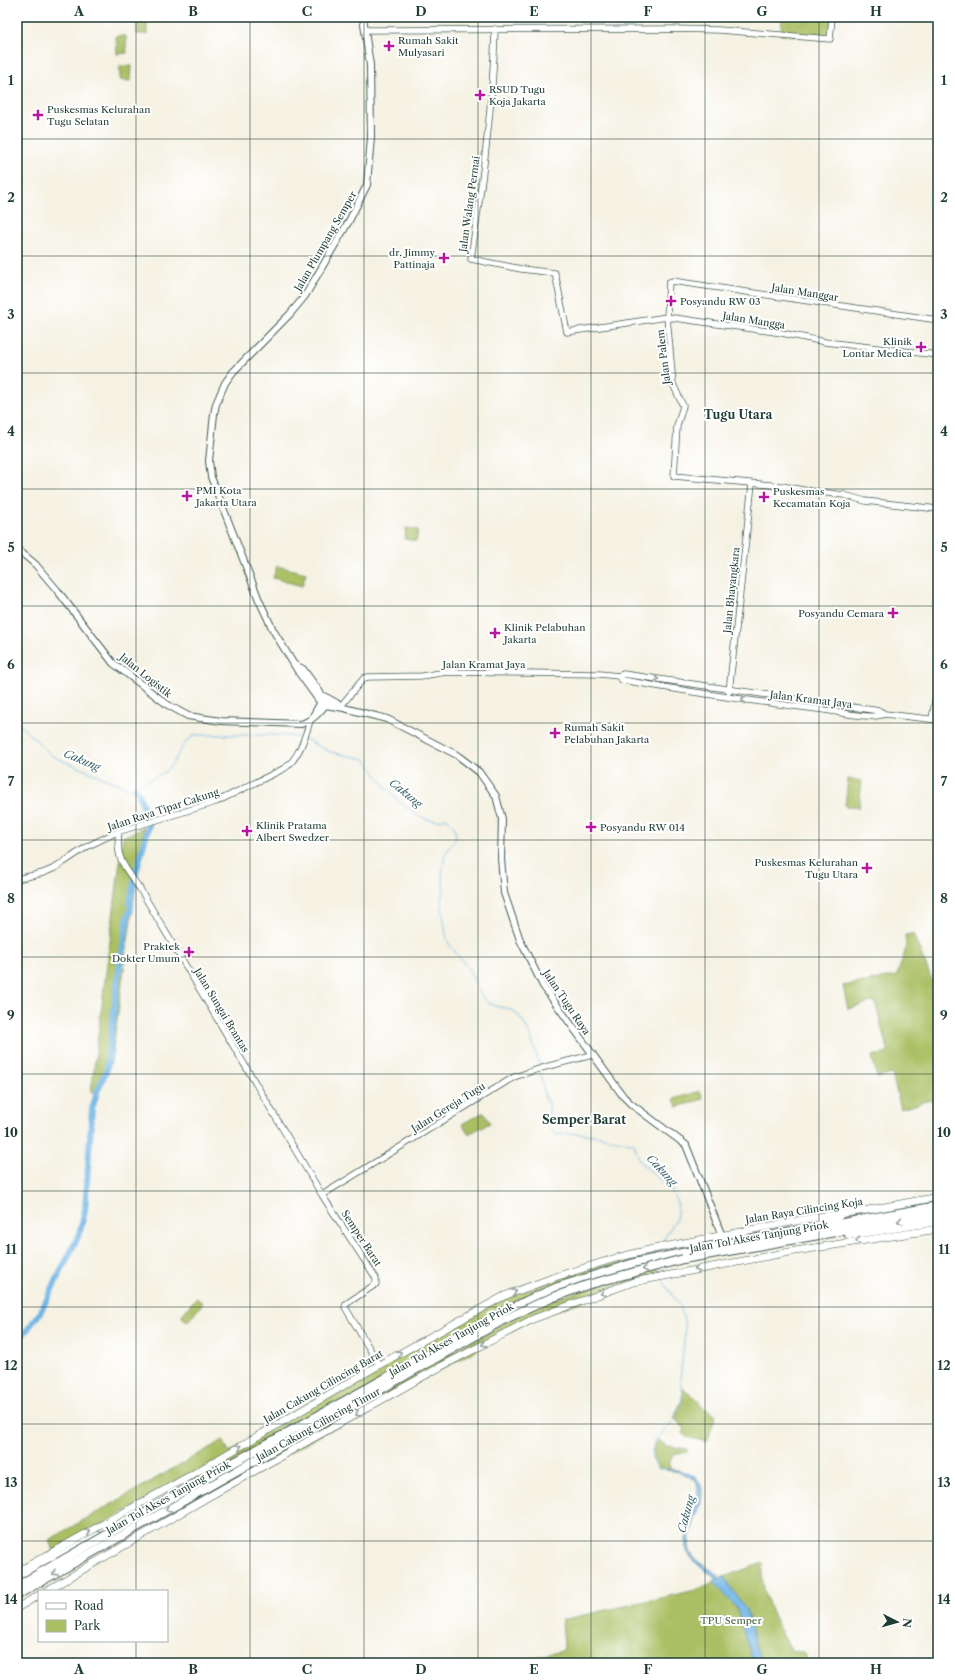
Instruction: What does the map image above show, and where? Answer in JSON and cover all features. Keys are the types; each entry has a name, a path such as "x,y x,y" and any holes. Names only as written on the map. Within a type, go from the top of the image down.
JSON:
{"highway":[{"name":"Jalan Raya Cilincing Koja","path":"674,1246 816,1216 841,1214 938,1197"},
{"name":"Jalan Tol Akses Tanjung Priok","path":"17,1586 222,1469 526,1301 558,1287 634,1263 725,1244 938,1206"},
{"path":"725,1244 731,1239 827,1220 841,1214"},
{"name":"Jalan Tol Akses Tanjung Priok","path":"17,1595 505,1319 552,1298 587,1285 683,1259 938,1214"},
{"path":"683,1259 693,1262 938,1222"},
{"name":"Jalan Cakung Cilincing Timur","path":"48,1590 208,1497 442,1366 525,1323 616,1288 654,1278 795,1251 938,1229"},
{"name":"Jalan Cakung Cilincing Barat","path":"17,1572 193,1474 378,1365 504,1296 555,1277 621,1257 653,1249 674,1246"},
{"path":"193,1474 191,1486 194,1492 208,1497"},
{"path":"169,1486 182,1490 187,1500 185,1511"},
{"path":"17,1579 82,1544 123,1526"},
{"path":"17,1608 38,1596"}],"main road":[{"name":"Jalan Plumpang Semper","path":"325,701 295,665 273,630 259,600 216,490 209,469 209,453 216,404 230,375 290,314 305,296 349,220 367,185 371,126 370,65 363,17"},
{"name":"Jalan Logistik","path":"17,549 35,564 113,663 155,696 178,711 188,716 221,721 296,724 311,719"},
{"path":"311,719 317,716 325,701 342,707"},
{"name":"Jalan Tugu Raya","path":"342,707 387,719 457,754 478,772 492,790 496,796 502,819 501,858 504,890 515,926 542,986 592,1055 631,1104 686,1145 722,1236"}],"street":[{"path":"366,30 719,30 830,39 832,17"},
{"name":"Jalan Walang Permai","path":"495,29 493,97 471,259 520,269 555,273 567,332"},
{"name":"Jalan Palem","path":"670,282 667,294 667,317 673,384 683,406 677,426 674,476 752,484"},
{"name":"Jalan Manggar","path":"670,282 938,320"},
{"name":"Jalan Mangga","path":"567,332 667,317 782,333 825,342 938,355"},
{"path":"752,484 782,486 844,495 865,501 938,509"},
{"name":"Jalan Bhayangkara","path":"728,698 752,484"},
{"name":"Jalan Kramat Jaya","path":"342,707 362,682 368,677 422,676 446,672 600,674 618,676 623,674 880,711 885,714 935,720"},
{"name":"Jalan Kramat Jaya","path":"618,676 622,680 728,698 859,714 880,716 885,714"},
{"path":"935,720 938,683"},
{"name":"Jalan Raya Tipar Cakung","path":"17,878 49,870 93,844 119,831 216,802 285,768 291,762 303,742 311,719"},
{"name":"Jalan Sungai Brantas","path":"119,831 117,845 119,858 322,1195"},
{"name":"Jalan Gereja Tugu","path":"322,1195 510,1079 545,1067 592,1055"},
{"name":"Semper Barat","path":"322,1195 376,1278 376,1284 346,1304 345,1307 378,1365"}],"green space":[{"path":"782,17 832,17 830,37 781,35"},
{"path":"137,20 147,20 147,34 137,34"},
{"path":"116,36 126,36 127,53 117,54"},
{"path":"120,66 132,66 131,81 120,80"},
{"path":"406,528 418,530 416,541 405,539"},
{"path":"277,566 306,573 302,586 273,578"},
{"path":"848,779 862,781 859,807 845,806"},
{"path":"144,827 111,1062 98,1090 91,1092 123,837"},
{"path":"913,934 934,985 938,984 938,1037 936,1046 938,1053 938,1098 901,1109 892,1074 877,1078 872,1056 888,1053 875,1001 848,1009 843,986 897,976 906,948 905,935"},
{"path":"700,1091 703,1099 677,1107 674,1099"},
{"path":"484,1112 490,1123 468,1134 462,1124"},
{"path":"638,1253 640,1262 579,1280 191,1486 193,1475 53,1551 49,1540 223,1440 229,1453 495,1300"},
{"path":"656,1268 659,1274 533,1319 208,1497 197,1494 538,1304"},
{"path":"196,1298 203,1303 188,1322 181,1316"},
{"path":"683,1388 697,1399 701,1406 716,1415 707,1442 686,1437 683,1433 685,1429 674,1418 682,1400"},
{"path":"658,1440 667,1446 687,1449 687,1452 674,1455 670,1461 670,1469 658,1468 655,1465 653,1450"},
{"name":"TPU Semper","path":"763,1563 763,1584 770,1608 792,1651 803,1652 808,1663 511,1663 562,1651 564,1647 562,1620 696,1590 726,1576"}],"water":[{"path":"666,1470 677,1470 687,1473 697,1479 702,1488 702,1498 689,1543 691,1553 696,1560 719,1576 718,1580 724,1577 746,1609 761,1663 753,1663 737,1609 714,1582 716,1578 697,1564 688,1553 686,1537 697,1499 698,1489 696,1480 680,1472"}],"waterway":[{"name":"Cakung","path":"17,722 52,756 130,789 165,772 173,763 185,743 194,735 282,735 302,738"},
{"name":"Cakung","path":"305,739 330,752 365,759 389,791 411,811 423,818 435,820 447,818 455,828 456,838 445,854 442,876 444,894 441,895 447,940 464,963 483,998 492,1005 514,1011 522,1020 532,1039 540,1067"},
{"path":"17,1343 40,1313 79,1235 85,1210 92,1109 97,1092 107,1069 118,978 128,916 131,910 130,902 149,825 139,794 135,788"},
{"name":"Cakung","path":"540,1070 545,1098 549,1106 548,1126 556,1135 575,1133 585,1134 634,1144 640,1162 671,1189 678,1205 676,1219 662,1242"},
{"name":"Cakung","path":"662,1280 680,1306 684,1318 685,1333 680,1380 683,1392 681,1404 674,1420 655,1441 652,1451 652,1459 659,1469 667,1469"},
{"name":"Cakung","path":"678,1470 696,1476 701,1486"}],"place":[{"name":"Rumah Sakit Mulyasari","path":"389,46"},
{"name":"RSUD Tugu Koja Jakarta","path":"480,95"},
{"name":"Puskesmas Kelurahan Tugu Selatan","path":"38,115"},
{"name":"dr. Jimmy Pattinaja","path":"444,258"},
{"name":"Posyandu RW 03","path":"671,301"},
{"name":"Klinik Lontar Medica","path":"921,347"},
{"name":"PMI Kota Jakarta Utara","path":"187,496"},
{"name":"Puskesmas Kecamatan Koja","path":"764,497"},
{"name":"Posyandu Cemara","path":"893,613"},
{"name":"Klinik Pelabuhan Jakarta","path":"495,633"},
{"name":"Rumah Sakit Pelabuhan Jakarta","path":"555,733"},
{"name":"Posyandu RW 014","path":"591,827"},
{"name":"Klinik Pratama Albert Swedzer","path":"247,831"},
{"name":"Puskesmas Kelurahan Tugu Utara","path":"867,868"},
{"name":"Praktek Dokter Umum","path":"189,952"}],"district":[{"name":"Tugu Utara","path":"738,415"},
{"name":"Semper Barat","path":"584,1120"}]}
